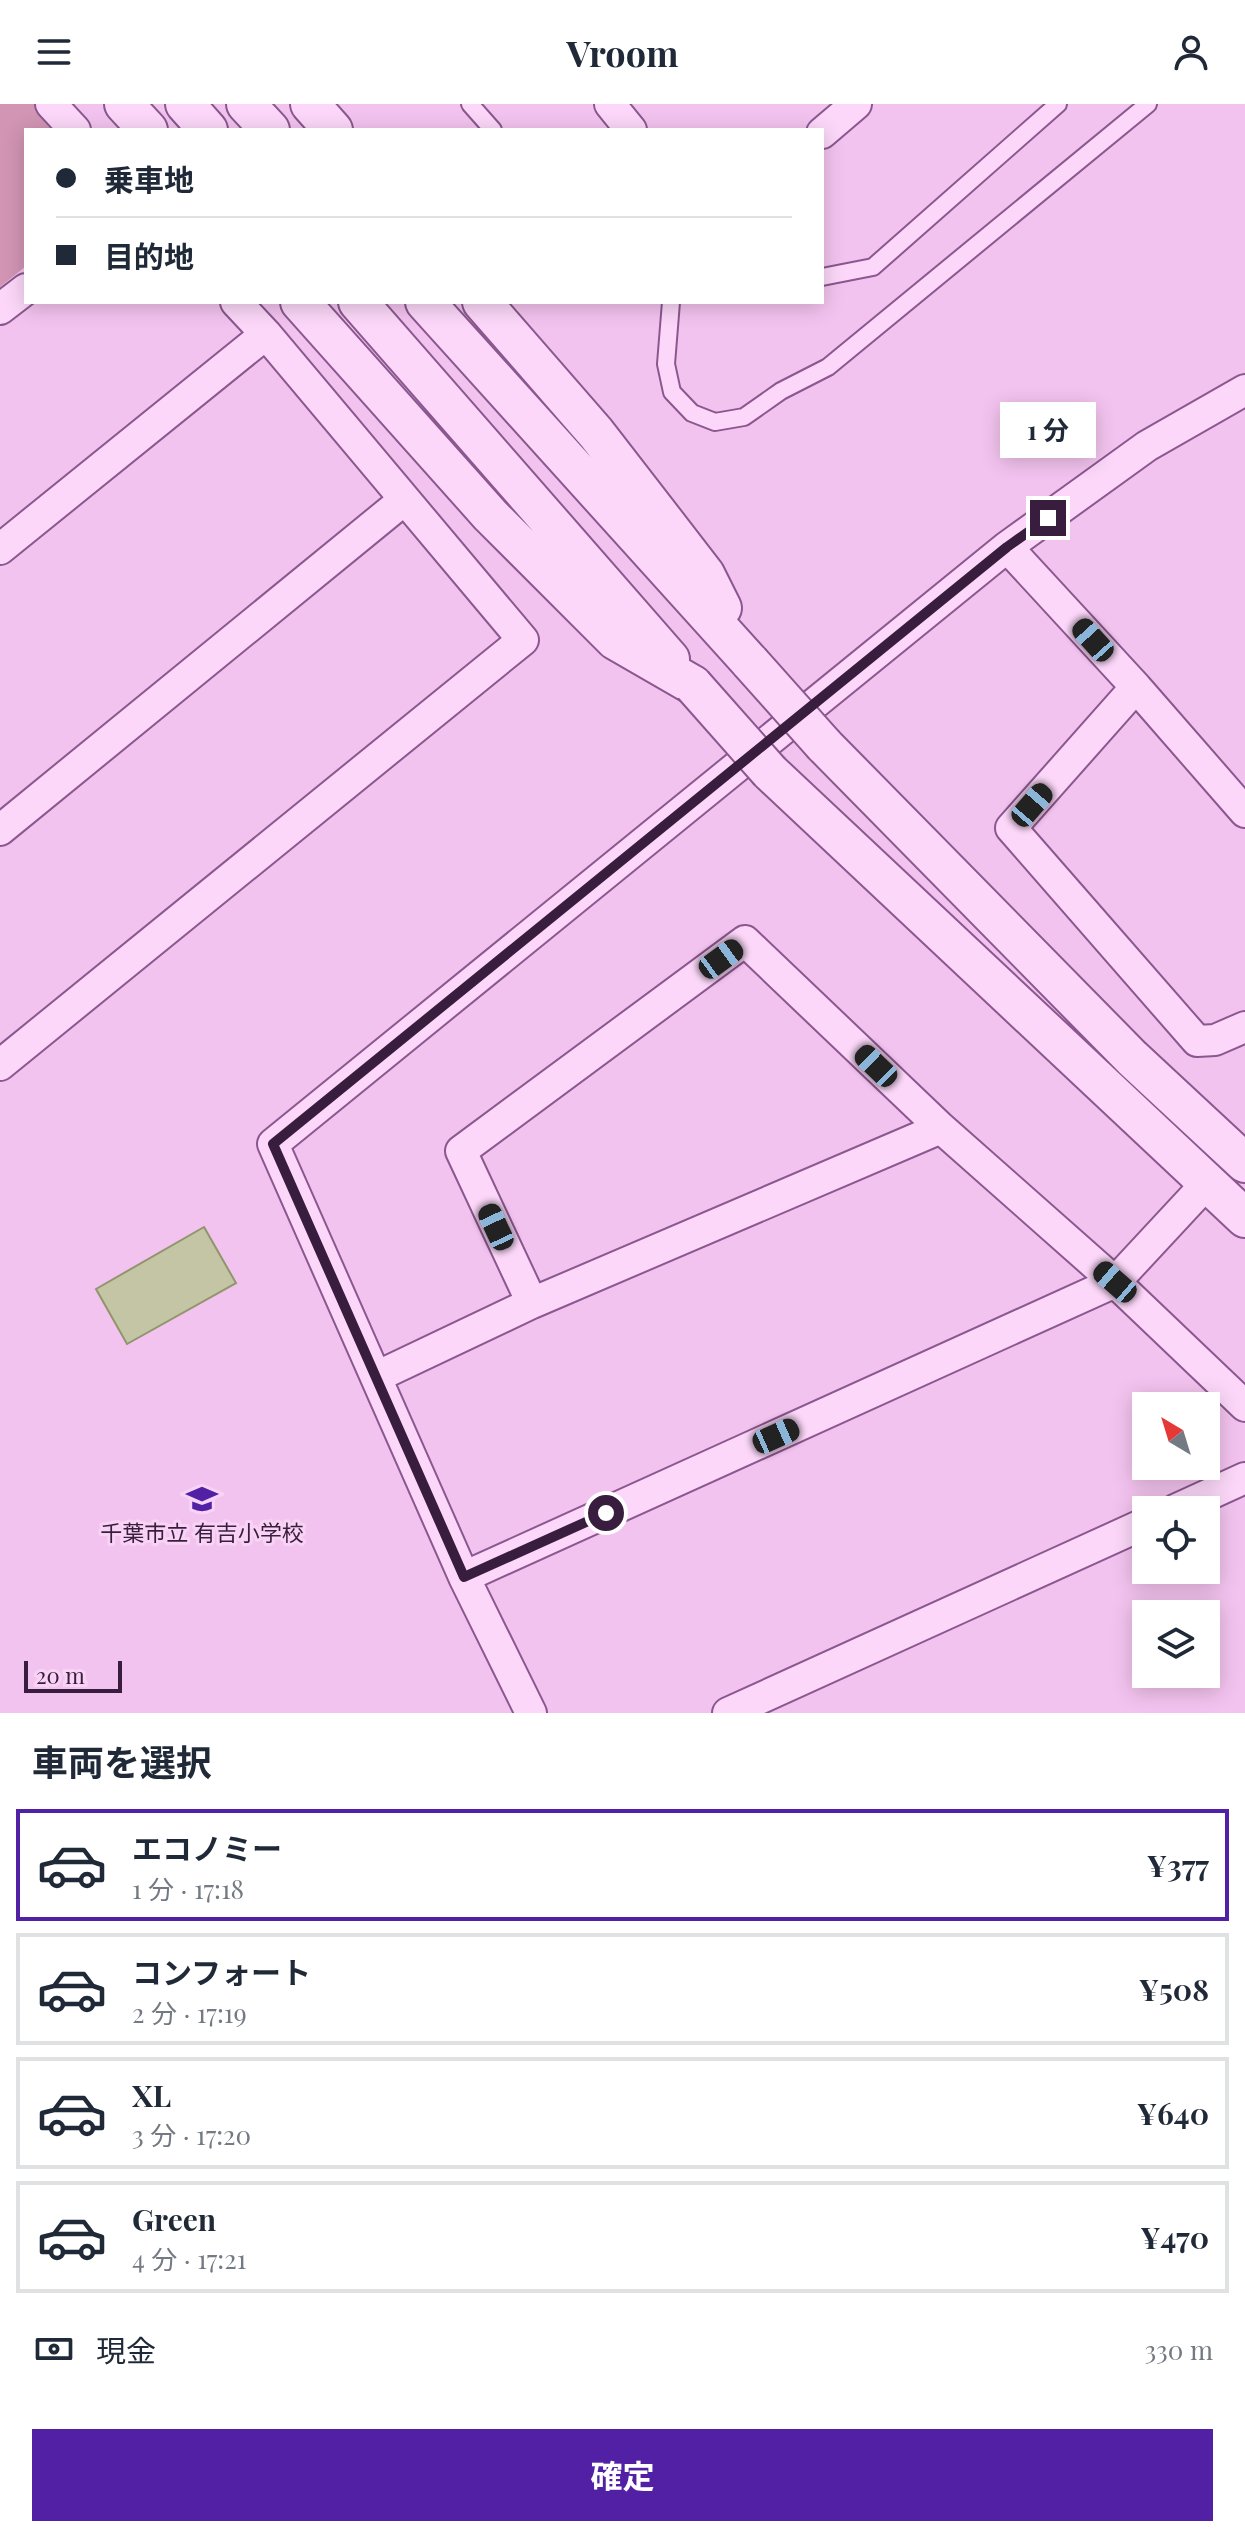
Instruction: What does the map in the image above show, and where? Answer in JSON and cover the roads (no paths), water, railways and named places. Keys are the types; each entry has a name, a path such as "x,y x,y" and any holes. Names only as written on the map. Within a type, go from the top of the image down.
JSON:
{"street":[{"path":"51,104 73,128"},
{"path":"124,104 146,128"},
{"path":"185,104 206,128"},
{"path":"246,104 268,128"},
{"path":"310,104 331,128"},
{"path":"610,104 629,128"},
{"path":"824,131 856,104"},
{"path":"0,309 24,291"},
{"path":"0,1065 523,640 238,304"},
{"path":"302,304 490,515 615,640 693,685"},
{"path":"360,304 770,772 1245,1218"},
{"path":"427,304 824,745 1132,1058 1245,1163"},
{"path":"484,304 596,433 705,574 750,662"},
{"path":"0,549 266,334"},
{"path":"531,1713 464,1577 273,1144 1007,547 1147,446 1245,390"},
{"path":"0,830 404,500"},
{"path":"1007,547 1136,687 1245,812"},
{"path":"1136,687 1011,828 1197,1041 1215,1040 1245,1027"},
{"path":"532,1303 461,1151 745,941 941,1128 1115,1282 1245,1406"},
{"path":"376,1377 532,1303 941,1128"},
{"path":"464,1577 1115,1282 1207,1183"},
{"path":"1206,1496 1245,1478"},
{"path":"728,1713 1132,1529"}],"lane":[{"path":"470,104 491,128"},
{"path":"824,277 873,267 1058,104"},
{"path":"671,304 666,364 672,392 692,413 715,422 744,417 781,391 828,367 1148,104"}],"place":[{"name":"千葉市立 有吉小学校","path":"202,1499"}]}
